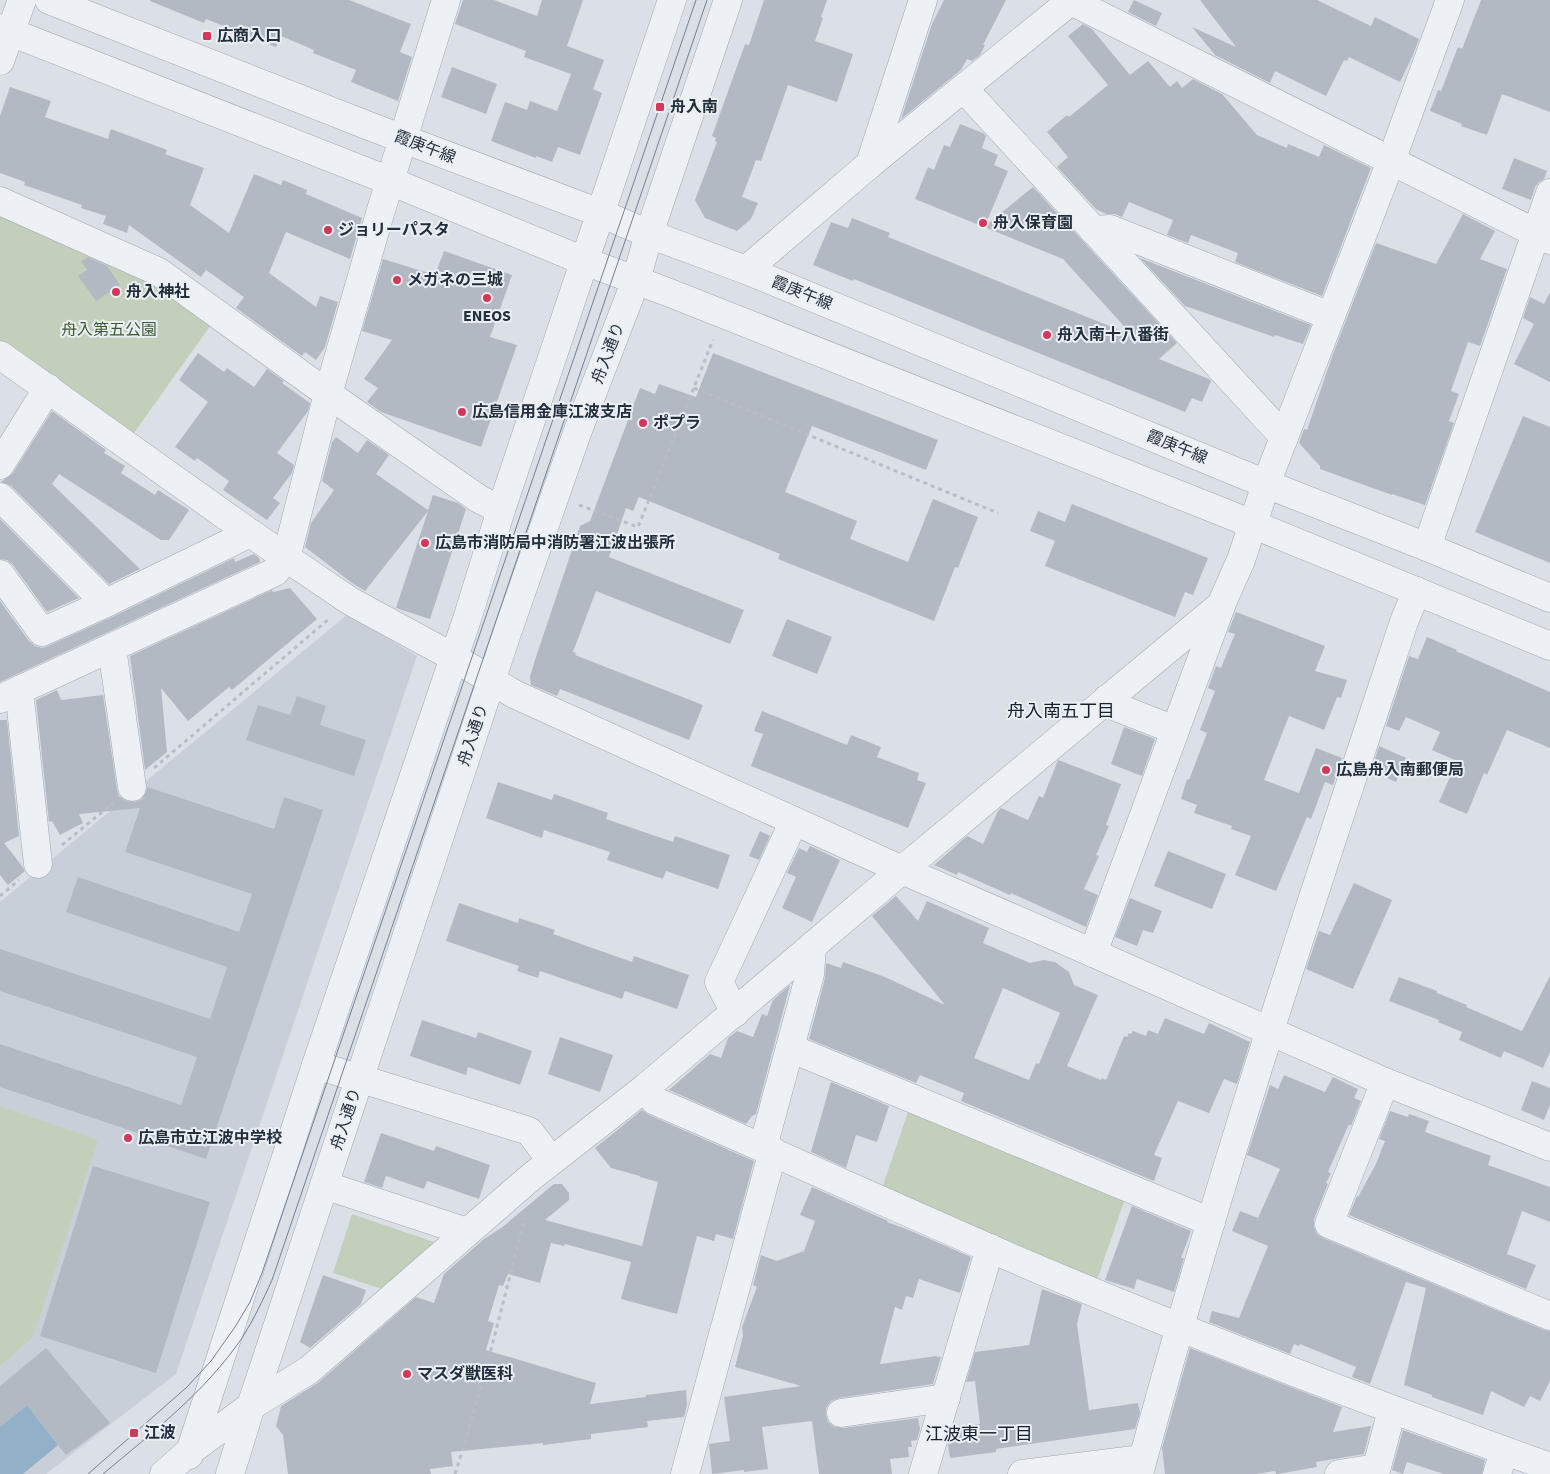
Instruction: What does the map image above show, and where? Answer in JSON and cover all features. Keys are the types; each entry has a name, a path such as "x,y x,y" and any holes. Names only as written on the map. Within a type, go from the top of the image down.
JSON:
{"street":[{"path":"0,61 5,30 22,0"},
{"name":"霞庚午線","path":"49,0 746,270 1266,484 1427,547 1550,598"},
{"path":"38,864 10,694 275,572 286,558 328,394 390,181 446,0"},
{"path":"187,1463 316,1064 672,0"},
{"name":"舟入通り","path":"230,1474 359,1078 492,680 577,433 636,280 649,234 728,0"},
{"path":"870,164 923,0"},
{"path":"746,270 870,164 1071,0 1543,236"},
{"path":"1094,953 1221,605 1241,560 1266,484 1391,161 1450,0"},
{"path":"5,30 390,181 584,261 1253,524 1550,646"},
{"path":"964,89 1284,437"},
{"path":"1427,547 1543,236 1550,193"},
{"path":"0,202 159,272 328,394 479,499 501,510"},
{"path":"1094,230 1110,229 1330,316"},
{"path":"0,355 250,533 350,601 453,657 514,694 794,822 1385,1082 1550,1147"},
{"path":"0,465 48,388"},
{"path":"0,497 106,603"},
{"path":"0,574 42,632 250,533"},
{"path":"1022,1474 1140,1467 1178,1327 1270,1031 1402,628 1416,591"},
{"path":"164,1474 187,1463 251,1406 309,1370 531,1177 645,1088 902,870 1221,605"},
{"path":"112,648 132,787"},
{"path":"1107,699 1116,706 1175,730"},
{"path":"735,1013 719,982 794,822"},
{"path":"685,1474 768,1149 790,1048 810,974 812,947"},
{"path":"790,1048 1211,1222"},
{"path":"316,1064 529,1131 552,1160"},
{"path":"1385,1082 1329,1224 1550,1316"},
{"path":"645,1088 655,1101 990,1248 1178,1327 1392,1410 1500,1462 1550,1467"},
{"path":"324,1185 467,1232"},
{"path":"923,1474 990,1248"},
{"path":"841,1413 946,1398"},
{"path":"1339,1474 1375,1471 1392,1410"}],"path":[{"path":"579,505 638,527 713,340"},
{"path":"694,388 998,513"},
{"path":"0,896 132,787 350,601"},
{"path":"455,1474 474,1417 492,1351 526,1213 531,1177"}],"shaded area":[{"name":"広島市立江波中学校","path":"348,614 417,656 176,1374 46,1474 0,1474 0,902"}],"green space":[{"name":"舟入第五公園","path":"0,211 142,267 213,322 134,433 0,341"},
{"path":"0,1106 98,1140 33,1337 0,1366"},
{"path":"910,1106 1126,1196 1097,1280 881,1191"},
{"path":"352,1214 434,1242 382,1289 333,1273"}],"water":[{"path":"27,1405 58,1445 23,1474 0,1474 0,1427"}],"building":[{"path":"150,0 349,0 411,24 400,52 412,57 398,101 351,82 356,70 313,53 314,50 281,36 276,47 206,19 204,23"},
{"path":"463,0 494,0 537,16 542,0 583,0 567,46 604,60 593,89 602,93 580,155 558,147 552,162 491,141 505,102 527,110 530,101 557,111 571,74 524,57 526,51 455,24"},
{"path":"764,0 827,0 815,41 853,54 837,102 788,85 761,161 756,160 742,197 758,203 751,219 737,231 705,218 695,200 717,142 715,141 716,138 712,136 745,44 749,45"},
{"path":"944,0 1006,0 983,45 985,45 980,55 972,61 967,59 961,70 901,119 932,24"},
{"path":"1134,0 1162,13 1156,26 1128,12"},
{"path":"1200,0 1317,0 1371,26 1375,17 1419,39 1400,82 1349,57 1347,61 1344,60 1326,96 1275,71 1270,83 1215,55 1192,27 1236,47"},
{"path":"1481,0 1550,0 1550,112 1502,94 1487,135 1461,126 1462,124 1430,111 1438,90 1441,91 1458,47 1462,49"},
{"path":"1083,24 1092,29 1130,75 1148,61 1170,87 1177,81 1182,88 1193,79 1222,94 1257,135 1287,148 1288,144 1319,157 1324,145 1371,168 1322,296 1235,262 1238,253 1191,235 1188,243 1167,235 1173,220 1129,202 1122,217 1115,214 1106,214 1096,209 1057,167 1068,157 1047,132 1067,115 1069,117 1108,85 1068,36"},
{"path":"452,67 497,84 486,114 441,97"},
{"path":"10,87 51,101 45,117 108,139 111,129 167,150 165,154 204,168 190,205 229,233 254,174 281,185 283,180 307,190 306,194 362,218 350,259 286,232 269,273 316,307 320,296 338,302 325,347 316,360 305,352 302,356 236,308 244,297 206,270 201,277 129,225 127,233 103,224 106,216 81,208 82,205 24,185 25,182 0,173 0,116"},
{"path":"960,124 983,133 986,136 982,148 998,155 994,165 1008,171 985,226 1033,187 1177,343 1159,359 1211,381 1202,402 1192,398 1185,412 854,279 853,281 813,265 831,222 848,228 852,218 890,233 888,237 1132,335 1063,259 915,199 928,167 934,170 944,145 950,147"},
{"path":"1514,158 1547,171 1544,179 1535,187 1531,200 1502,189"},
{"path":"1463,214 1495,231 1480,259 1507,269 1480,346 1468,342 1451,391 1459,394 1449,421 1454,423 1425,505 1320,469 1320,466 1299,443 1304,429 1307,430 1333,354 1376,243 1436,264"},
{"path":"444,251 512,275 490,337 517,345 481,447 381,412 367,402 378,388 364,379 392,340 362,331 383,259 435,275"},
{"path":"88,257 107,266 120,285 96,301 78,276 87,270 81,261"},
{"path":"1140,258 1311,325 1303,344 1275,335 1274,337 1185,306"},
{"path":"1550,292 1550,382 1514,364 1534,324 1523,318 1530,297 1544,304"},
{"path":"198,353 224,372 227,368 254,387 267,369 284,381 282,383 310,403 308,411 277,453 294,465 292,473 273,498 280,503 267,520 223,490 229,481 197,458 195,461 175,447 208,402 179,380"},
{"path":"713,353 938,440 926,470 812,426 785,492 857,521 850,539 908,562 933,499 978,517 958,568 955,567 934,621 778,559 780,554 639,497 633,511 626,508 609,557 744,610 730,644 596,591 573,652 576,653 575,655 703,705 689,740 560,689 557,696 531,685 530,677 580,526 590,521 640,388 655,394 659,384 696,397"},
{"path":"52,411 106,450 104,453 125,466 121,473 155,495 158,490 189,510 169,540 161,540 59,474 52,484 140,569 109,584 11,486 1,482 13,473"},
{"path":"1523,416 1550,427 1550,563 1475,532"},
{"path":"336,437 358,453 367,440 389,455 376,474 428,510 433,495 458,503 466,509 430,619 396,608 428,511 365,591 305,547 311,523 334,490 322,481 332,442"},
{"path":"1072,504 1208,558 1193,595 1185,592 1175,617 1045,566 1055,541 1030,531 1038,511 1065,522"},
{"path":"0,519 79,598 47,612 13,565 7,560 0,559"},
{"path":"254,554 259,558 260,562 0,682 0,601 29,641 35,646 42,648 112,617 234,558 235,562"},
{"path":"290,588 317,619 232,690 229,687 188,721 161,688 167,752 145,770 130,656 272,590 273,592"},
{"path":"1236,612 1325,646 1315,671 1347,680 1341,698 1337,697 1324,730 1289,716 1264,780 1299,793 1316,748 1342,758 1333,785 1325,782 1311,819 1307,817 1276,891 1235,875 1251,836 1231,829 1232,826 1194,813 1197,805 1181,799 1187,779 1189,780 1207,733 1200,730 1215,691 1208,688 1216,666 1221,668 1235,634 1228,632"},
{"path":"787,619 832,637 817,674 772,656"},
{"path":"1427,637 1550,692 1550,748 1507,730 1487,775 1484,773 1467,814 1439,802 1457,761 1432,750 1440,732 1406,717 1399,731 1386,726 1409,656 1418,659"},
{"path":"57,690 61,700 103,695 117,789 119,796 126,801 134,802 141,800 146,793 147,787 274,829 284,797 323,810 206,1159 167,1146 168,1143 0,1087 0,1044 181,1105 197,1057 0,991 0,949 210,1019 227,967 66,912 78,877 239,932 252,894 125,852 140,808 79,814 83,823 60,835 52,821 49,822 36,700"},
{"path":"297,696 326,706 320,725 366,740 354,776 246,740 258,705 290,715"},
{"path":"762,711 847,745 851,735 881,747 877,757 919,773 917,780 926,783 908,828 751,766 763,734 754,731"},
{"path":"0,720 7,720 19,836 4,843 25,871 8,885 0,875"},
{"path":"1124,727 1155,739 1142,776 1111,764"},
{"path":"1379,746 1406,758 1396,782 1371,771"},
{"path":"1058,760 1121,784 1106,825 1109,826 1096,855 1099,856 1084,889 1098,895 1086,927 1011,893 1010,895 958,872 957,875 934,865 967,836 983,844 1001,808 1028,820 1039,796 1043,798"},
{"path":"498,782 552,800 554,794 608,813 606,819 673,842 675,836 730,855 718,889 666,871 663,879 607,860 610,852 544,830 542,838 486,818"},
{"path":"760,831 770,836 759,860 749,856"},
{"path":"810,846 840,860 812,922 782,908 796,877 787,873 799,848 807,852"},
{"path":"1168,851 1226,874 1212,909 1154,886"},
{"path":"1354,883 1392,900 1353,989 1306,969 1319,931 1330,935"},
{"path":"896,896 918,921 927,901 989,928 983,943 1030,963 1044,960 1055,962 1069,972 1074,985 1098,995 1067,1066 1101,1080 1102,1078 1106,1080 1124,1036 1127,1037 1133,1031 1146,1036 1148,1030 1158,1034 1165,1018 1204,1034 1209,1023 1250,1042 1237,1084 1224,1079 1209,1113 1178,1101 1154,1155 1162,1158 1154,1181 961,1101 964,1093 920,1075 916,1083 809,1039 825,978 826,963 841,968 843,962 885,977 945,1005 872,916","holes":["1003,988 1060,1013 1039,1064 1036,1063 1029,1080 974,1058"]},
{"path":"1130,898 1162,911 1153,933 1143,930 1137,946 1115,937"},
{"path":"459,903 518,923 519,918 555,930 553,934 632,962 634,956 689,975 677,1009 625,991 622,999 540,971 538,978 517,971 519,966 446,941"},
{"path":"1550,976 1550,1052 1543,1068 1504,1051 1501,1058 1459,1040 1462,1032 1438,1022 1439,1020 1389,1001 1399,977 1437,991 1437,993 1467,1005 1466,1007 1522,1031"},
{"path":"790,985 756,1114 746,1124 669,1090 710,1054 721,1058 728,1038 737,1031 753,1037 762,1014 767,1016 773,1000"},
{"path":"422,1020 476,1038 478,1032 532,1051 520,1085 468,1067 466,1075 410,1056"},
{"path":"560,1037 613,1055 600,1092 548,1074"},
{"path":"1284,1075 1325,1092 1333,1077 1358,1089 1354,1098 1361,1101 1328,1172 1331,1173 1326,1183 1328,1184 1314,1219 1314,1227 1317,1234 1550,1331 1550,1381 1540,1401 1530,1396 1524,1407 1491,1391 1483,1415 1404,1385 1426,1288 1406,1282 1370,1384 1352,1377 1356,1367 1300,1344 1299,1346 1294,1344 1290,1354 1209,1322 1212,1311 1239,1318 1268,1246 1232,1231 1240,1211 1258,1218 1280,1169 1247,1155 1270,1085 1278,1089"},
{"path":"1532,1081 1550,1088 1550,1105 1544,1120 1521,1110"},
{"path":"831,1082 889,1106 877,1142 856,1135 846,1168 811,1152"},
{"path":"642,1110 649,1115 754,1161 733,1239 716,1234 714,1241 697,1236 677,1314 621,1299 631,1262 565,1244 564,1246 551,1243 540,1283 508,1274 503,1286 499,1285 488,1321 494,1323 486,1350 596,1383 590,1404 686,1390 687,1405 684,1417 647,1421 648,1427 591,1434 591,1439 543,1445 543,1443 451,1452 453,1466 430,1469 431,1474 288,1474 283,1435 276,1426 281,1406 319,1382 416,1297 434,1303 444,1274 484,1239 500,1229 554,1184 562,1184 569,1193 569,1200 545,1220 642,1246 658,1182 611,1168 595,1148"},
{"path":"1390,1111 1408,1117 1409,1114 1429,1121 1425,1132 1491,1156 1488,1165 1550,1187 1550,1222 1522,1211 1507,1254 1536,1265 1526,1289 1349,1215 1357,1196 1376,1164 1385,1141 1379,1139"},
{"path":"381,1133 434,1151 436,1146 490,1165 479,1199 427,1181 424,1189 386,1176 382,1188 364,1182"},
{"path":"93,1166 210,1202 156,1373 40,1336"},
{"path":"812,1187 887,1222 971,1257 960,1293 919,1279 913,1298 906,1296 902,1310 895,1307 880,1364 941,1357 933,1384 839,1398 831,1401 826,1408 828,1422 835,1427 843,1428 918,1418 920,1429 917,1440 911,1441 912,1447 908,1447 909,1457 890,1459 892,1474 819,1474 812,1421 762,1427 768,1469 712,1474 709,1444 730,1441 724,1397 801,1386 735,1367 743,1336 742,1327 757,1287 753,1285 761,1255 777,1261 804,1251 815,1221 800,1215"},
{"path":"1132,1206 1191,1231 1181,1258 1184,1258 1174,1292 1137,1279 1134,1289 1105,1280"},
{"path":"323,1275 366,1290 361,1304 310,1348 300,1342"},
{"path":"1042,1289 1082,1304 1077,1324 1089,1410 1138,1403 1140,1413 1135,1429 996,1449 996,1452 950,1458 948,1444 953,1427 980,1424 975,1381 966,1382 975,1352 1029,1345"},
{"path":"46,1348 110,1423 66,1455 27,1405 0,1427 0,1386"},
{"path":"1190,1348 1342,1407 1333,1432 1371,1426 1364,1454 1316,1462 1317,1467 1278,1474 1275,1471 1256,1474 1165,1474 1162,1448"},
{"path":"1403,1430 1485,1460 1482,1474 1444,1474 1407,1462 1403,1474 1392,1470"}],"tram line":[{"path":"88,1474 187,1387 211,1361 250,1302 262,1273 696,0"},
{"path":"103,1474 141,1443 212,1376 242,1338 272,1280 707,0"}],"place":[{"name":"広商入口","path":"207,36"},
{"name":"舟入南","path":"660,107"},
{"name":"舟入保育園","path":"983,223"},
{"name":"ジョリーパスタ","path":"328,230"},
{"name":"メガネの三城","path":"397,280"},
{"name":"舟入神社","path":"116,292"},
{"name":"ENEOS","path":"487,298"},
{"name":"舟入南十八番街","path":"1047,335"},
{"name":"広島信用金庫江波支店","path":"462,412"},
{"name":"ポプラ","path":"643,423"},
{"name":"広島市消防局中消防署江波出張所","path":"425,543"},
{"name":"広島舟入南郵便局","path":"1326,770"},
{"name":"広島市立江波中学校","path":"128,1138"},
{"name":"マスダ獣医科","path":"407,1374"},
{"name":"江波","path":"134,1433"}],"district":[{"name":"舟入南五丁目","path":"1061,711"},
{"name":"江波東一丁目","path":"979,1434"}]}
